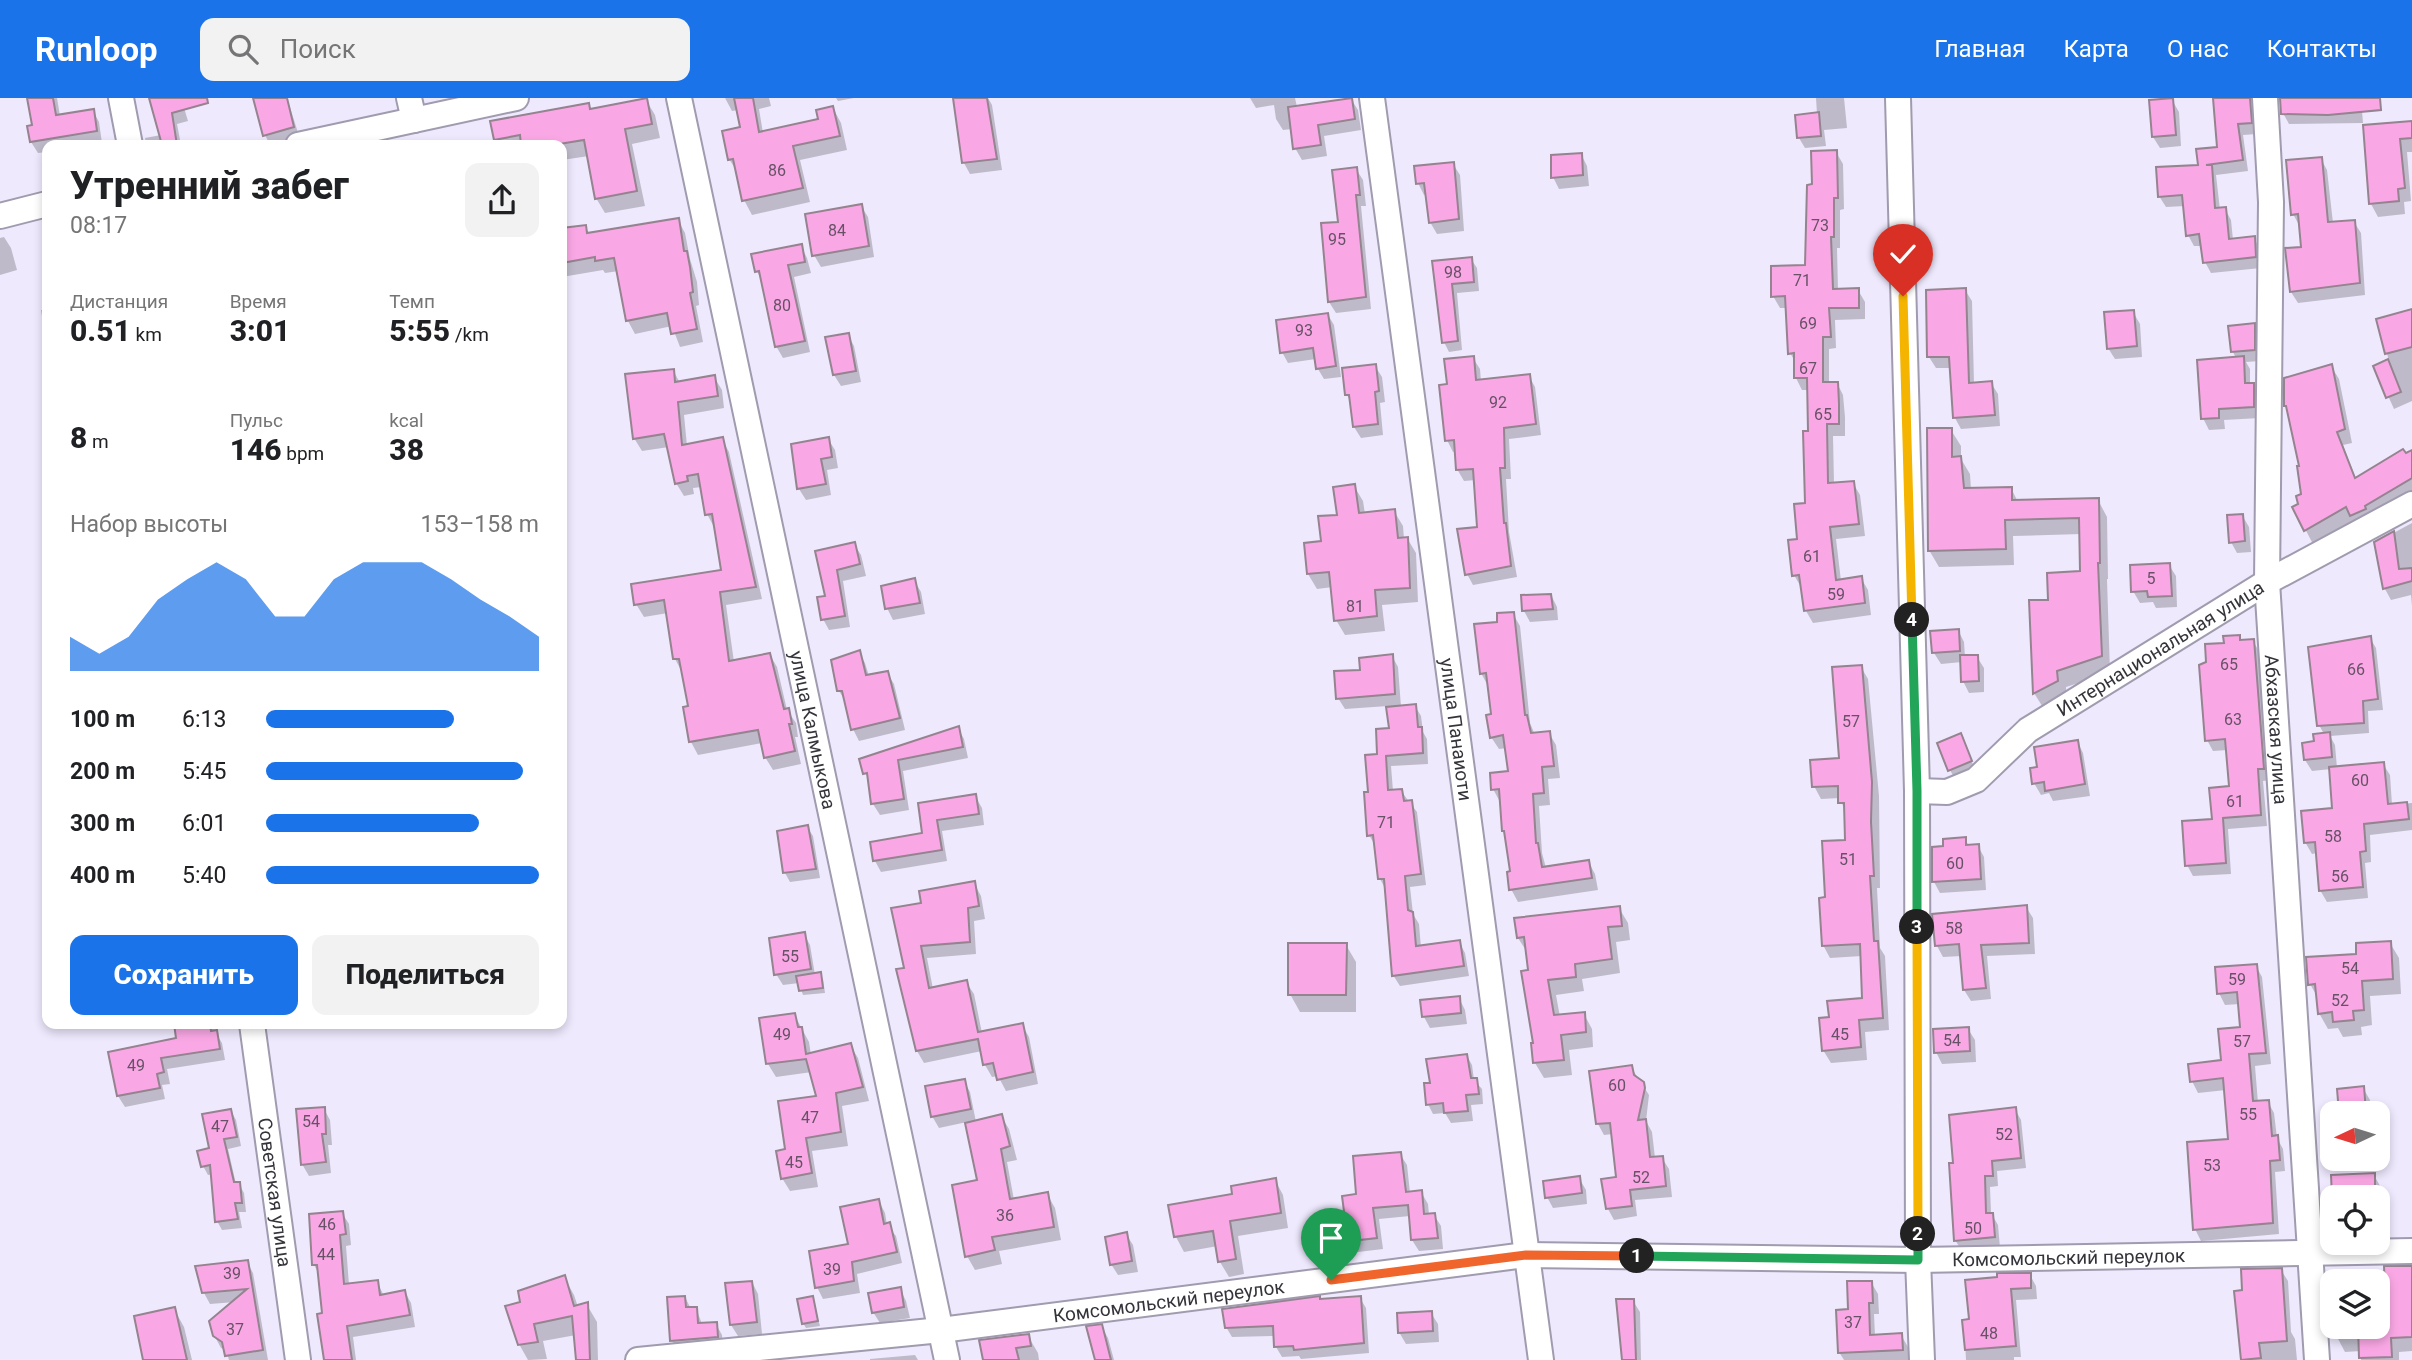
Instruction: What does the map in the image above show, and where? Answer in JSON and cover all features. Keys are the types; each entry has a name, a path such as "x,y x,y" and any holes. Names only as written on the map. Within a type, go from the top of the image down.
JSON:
{"street":[{"path":"121,98 129,140"},
{"path":"314,140 412,109 516,98"},
{"name":"улица Калмыкова","path":"679,98 947,1360"},
{"name":"улица Панаиоти","path":"1372,98 1541,1360"},
{"path":"1898,98 1917,791 1918,1260 1922,1360"},
{"name":"Абхазская улица","path":"2264,98 2271,202 2267,582 2317,1360"},
{"path":"0,216 42,205"},
{"name":"Интернациональная улица","path":"1917,791 1947,792 1976,780 2028,730 2267,582 2412,504"},
{"name":"Советская улица","path":"253,1029 294,1359"},
{"name":"Комсомольский переулок","path":"638,1360 941,1330 1526,1255 1918,1260 2412,1251"}],"building":[{"path":"27,98 53,98 56,115 94,109 97,131 30,142 27,126 32,125"},
{"path":"149,98 207,98 208,103 172,113 176,140 161,140"},
{"path":"253,98 287,98 294,127 263,136"},
{"path":"647,98 652,124 625,129 637,191 595,199 584,140 567,143 567,140 520,140 520,135 494,140 490,121 589,103 590,109"},
{"path":"734,98 753,98 759,132 818,119 816,110 833,106 840,136 793,146 803,188 742,201 733,159 728,160 722,131 740,127"},
{"path":"953,98 987,98 997,159 962,163"},
{"path":"1352,98 1355,119 1318,125 1321,145 1293,149 1288,107"},
{"path":"2173,98 2176,135 2152,137 2149,100"},
{"path":"2213,98 2250,98 2252,123 2238,124 2243,160 2206,165 2212,165 2215,208 2226,207 2229,239 2255,236 2256,257 2203,263 2199,234 2186,236 2182,195 2158,197 2156,167 2198,165 2196,149 2217,147"},
{"path":"2280,98 2380,98 2381,110 2328,115 2281,114"},
{"path":"1819,112 1821,136 1797,138 1795,115"},
{"path":"2412,121 2412,138 2400,139 2405,188 2398,189 2399,201 2369,204 2363,125"},
{"path":"1837,150 1838,198 1834,198 1834,237 1831,237 1833,289 1859,288 1859,308 1829,308 1831,337 1823,337 1823,382 1838,382 1839,404 1839,424 1827,424 1828,483 1854,481 1859,524 1830,527 1836,580 1862,576 1865,603 1804,611 1799,575 1792,576 1788,540 1797,539 1794,504 1805,503 1803,431 1808,431 1807,378 1794,378 1794,353 1788,354 1785,296 1771,297 1771,266 1805,265 1807,185 1812,184 1811,151"},
{"path":"1582,153 1583,175 1551,178 1551,155"},
{"path":"2322,157 2328,222 2355,220 2360,283 2290,292 2285,248 2301,247 2298,214 2291,215 2286,160"},
{"path":"1454,162 1459,219 1429,223 1424,183 1416,184 1414,166"},
{"path":"1357,167 1360,195 1356,195 1366,297 1328,302 1321,223 1338,222 1332,170"},
{"path":"862,204 869,246 812,256 805,214"},
{"path":"679,218 684,251 687,251 690,267 693,292 690,293 697,329 671,334 667,313 626,321 614,258 595,261 595,257 567,262 567,227 586,225 587,233"},
{"path":"802,244 805,262 788,265 805,341 775,347 759,271 755,272 751,254"},
{"path":"1472,257 1474,282 1452,284 1458,341 1442,343 1432,261"},
{"path":"1966,288 1969,383 1992,381 1995,415 1953,418 1949,357 1927,357 1926,290"},
{"path":"2412,309 2412,347 2385,354 2376,319"},
{"path":"2134,310 2137,346 2107,349 2104,312"},
{"path":"1328,313 1336,366 1316,369 1313,348 1280,353 1276,320"},
{"path":"2255,323 2255,350 2231,352 2228,326"},
{"path":"849,333 856,371 833,375 825,337"},
{"path":"1474,356 1476,380 1530,374 1536,424 1504,428 1505,468 1500,468 1504,523 1511,566 1465,575 1457,529 1477,527 1473,469 1456,470 1454,440 1445,441 1439,385 1447,384 1444,359"},
{"path":"2244,356 2245,383 2254,383 2254,407 2219,409 2219,418 2201,419 2197,360"},
{"path":"2388,359 2401,392 2386,398 2373,366"},
{"path":"1376,364 1378,424 1353,427 1342,368"},
{"path":"2332,364 2345,429 2337,432 2355,478 2403,449 2406,453 2412,450 2412,478 2365,506 2366,509 2350,516 2346,507 2304,531 2292,507 2298,504 2296,496 2301,494 2299,466 2284,406 2284,378"},
{"path":"674,369 675,382 715,375 718,396 678,402 682,445 723,437 756,587 720,592 729,661 770,653 784,709 789,708 792,724 789,724 795,751 764,758 758,730 689,742 683,707 688,706 679,659 673,659 664,600 634,605 631,584 721,570 712,514 705,515 698,474 687,476 688,481 675,484 664,434 633,439 625,374"},
{"path":"1927,428 1952,428 1952,457 1961,456 1964,488 2012,487 2012,500 2099,498 2098,563 2102,656 2057,671 2058,681 2033,694 2029,600 2048,600 2047,573 2080,571 2079,518 2005,520 2006,549 1928,551"},
{"path":"829,437 832,457 821,459 826,484 797,489 791,444"},
{"path":"1355,484 1359,513 1395,509 1398,538 1408,537 1410,588 1375,590 1377,616 1334,621 1329,572 1307,574 1304,543 1321,541 1318,516 1337,515 1333,487"},
{"path":"2243,514 2245,541 2229,543 2227,515"},
{"path":"2394,531 2399,569 2412,568 2412,581 2383,589 2374,542"},
{"path":"855,542 860,564 837,570 845,616 821,620 817,597 825,596 815,551"},
{"path":"2170,563 2172,596 2148,597 2147,591 2131,592 2130,565"},
{"path":"915,578 920,603 885,609 881,586"},
{"path":"1551,594 1553,609 1522,611 1521,595"},
{"path":"1514,612 1525,715 1531,733 1550,731 1554,766 1542,767 1544,793 1533,794 1536,843 1542,867 1589,860 1592,878 1509,890 1507,872 1510,871 1502,831 1499,789 1491,790 1490,773 1508,771 1503,735 1490,738 1486,715 1491,714 1486,673 1480,674 1474,624 1497,622 1497,613"},
{"path":"1959,629 1960,651 1932,653 1930,631"},
{"path":"2240,635 2240,640 2254,639 2264,769 2258,769 2261,815 2223,818 2226,863 2185,866 2182,821 2212,819 2209,788 2229,786 2225,739 2205,741 2199,665 2206,662 2205,644 2224,643 2223,636"},
{"path":"2371,636 2378,699 2363,701 2364,723 2317,726 2308,647"},
{"path":"860,650 866,675 888,671 900,718 851,730 842,691 837,691 831,660"},
{"path":"1393,654 1395,694 1336,699 1334,671 1360,670 1359,658"},
{"path":"1960,655 1978,655 1979,681 1961,682"},
{"path":"1862,665 1872,782 1874,876 1870,876 1883,1018 1859,1020 1861,1047 1822,1051 1819,1018 1829,1017 1827,1001 1862,998 1860,944 1822,946 1819,898 1825,897 1822,841 1845,840 1844,803 1838,803 1838,786 1812,787 1810,760 1839,758 1832,667"},
{"path":"1416,704 1418,727 1422,727 1423,753 1386,756 1388,790 1402,789 1404,801 1412,800 1421,874 1405,876 1408,910 1413,912 1416,946 1460,940 1464,966 1392,976 1384,879 1378,879 1373,835 1367,836 1365,755 1377,754 1376,729 1389,728 1386,707"},
{"path":"959,726 963,747 898,760 904,799 871,804 867,773 863,774 859,759"},
{"path":"2330,732 2332,757 2304,760 2302,743 2314,741 2313,734"},
{"path":"1961,733 1972,761 1948,771 1937,743"},
{"path":"2078,740 2085,784 2045,791 2044,782 2032,784 2030,768 2037,767 2034,747"},
{"path":"2384,762 2388,804 2407,802 2409,819 2364,824 2366,851 2360,852 2363,887 2319,891 2315,842 2304,843 2301,811 2332,808 2329,767"},
{"path":"976,794 979,814 937,820 942,850 873,861 870,842 922,833 918,803"},
{"path":"808,825 816,869 783,873 777,831"},
{"path":"1966,837 1966,845 1979,844 1981,879 1932,882 1932,847 1943,846 1943,839"},
{"path":"975,881 979,906 968,908 970,942 921,946 929,988 967,980 978,1032 1023,1023 1033,1072 997,1080 993,1063 983,1065 978,1039 916,1051 896,969 904,968 891,908 921,903 919,891"},
{"path":"2027,905 2029,943 1981,945 1986,988 1963,990 1959,944 1935,946 1932,914"},
{"path":"1620,906 1622,926 1608,927 1612,959 1575,964 1576,977 1548,980 1554,1015 1585,1012 1586,1032 1561,1035 1564,1060 1533,1063 1533,1043 1521,971 1528,970 1524,937 1517,938 1514,918"},
{"path":"805,932 811,969 774,975 769,938"},
{"path":"2391,941 2393,979 2362,981 2364,1010 2353,1011 2354,1020 2333,1022 2332,1012 2318,1014 2315,984 2308,985 2306,957 2356,954 2356,943"},
{"path":"1288,943 1347,943 1346,995 1288,995"},
{"path":"2257,964 2266,1053 2249,1054 2253,1101 2269,1100 2272,1136 2278,1135 2280,1160 2270,1161 2273,1223 2193,1230 2187,1142 2228,1139 2223,1078 2190,1082 2188,1064 2221,1060 2218,1029 2240,1027 2237,992 2217,994 2215,967"},
{"path":"821,972 823,988 799,991 796,976"},
{"path":"1460,996 1461,1013 1422,1017 1420,1000"},
{"path":"795,1013 798,1027 802,1027 806,1054 851,1043 863,1087 836,1093 841,1132 806,1138 812,1173 781,1179 776,1151 785,1149 778,1101 816,1096 806,1059 766,1064 759,1018"},
{"path":"1969,1027 1970,1051 1934,1053 1933,1029"},
{"path":"175,1029 217,1030 220,1049 161,1058 164,1072 157,1074 160,1088 117,1096 108,1052 176,1038"},
{"path":"1467,1054 1471,1078 1477,1078 1479,1094 1466,1095 1468,1111 1444,1113 1443,1103 1426,1105 1424,1083 1430,1083 1426,1059"},
{"path":"1632,1065 1634,1075 1644,1082 1645,1088 1638,1120 1646,1119 1650,1157 1663,1156 1666,1186 1630,1190 1632,1206 1606,1209 1601,1179 1616,1177 1610,1123 1596,1124 1589,1071"},
{"path":"965,1079 971,1109 931,1117 925,1086"},
{"path":"2364,1086 2365,1101 2338,1101 2337,1089"},
{"path":"325,1107 326,1134 322,1134 326,1162 301,1165 296,1109"},
{"path":"2016,1107 2021,1158 1992,1161 1993,1176 1985,1176 1986,1213 1993,1213 1995,1237 1954,1241 1949,1115"},
{"path":"231,1109 237,1137 224,1139 234,1182 240,1182 242,1203 235,1203 238,1219 215,1222 210,1165 201,1167 197,1151 209,1148 202,1114"},
{"path":"1002,1114 1010,1146 1001,1149 1010,1199 1048,1192 1054,1227 992,1237 995,1250 965,1257 952,1185 977,1180 965,1123"},
{"path":"1401,1152 1406,1192 1422,1190 1424,1214 1435,1213 1438,1238 1411,1240 1408,1205 1373,1208 1377,1238 1316,1245 1314,1222 1345,1219 1342,1196 1356,1194 1353,1156"},
{"path":"2375,1173 2375,1185 2331,1185 2331,1175"},
{"path":"1580,1176 1582,1193 1545,1198 1543,1181"},
{"path":"1276,1178 1281,1213 1230,1221 1236,1259 1218,1262 1213,1231 1174,1237 1168,1205 1232,1194 1231,1186"},
{"path":"879,1199 884,1224 890,1222 897,1252 852,1262 854,1281 815,1288 809,1251 848,1244 840,1207"},
{"path":"343,1211 346,1234 340,1235 344,1284 378,1280 380,1295 405,1290 410,1315 347,1326 352,1360 324,1360 317,1314 322,1313 317,1265 312,1265 309,1214"},
{"path":"1127,1232 1132,1261 1110,1265 1105,1237"},
{"path":"248,1260 263,1350 225,1356 222,1342 213,1336 209,1321 247,1289 202,1293 195,1266"},
{"path":"2384,1266 2412,1266 2412,1337 2391,1338 2392,1357 2359,1358 2358,1339 2390,1339 2390,1269 2384,1269"},
{"path":"2282,1268 2287,1341 2259,1343 2261,1358 2241,1360 2234,1291 2242,1290 2241,1269"},
{"path":"1997,1273 2031,1273 2031,1288 2011,1289 2016,1346 1965,1350 1962,1320 1969,1319 1965,1280 1997,1277"},
{"path":"565,1275 574,1306 588,1302 590,1360 576,1360 572,1316 534,1324 538,1342 518,1345 505,1306 520,1302 518,1291"},
{"path":"752,1281 757,1322 730,1325 725,1283"},
{"path":"1847,1281 1872,1281 1873,1303 1869,1303 1870,1335 1902,1333 1903,1350 1838,1353 1836,1310 1848,1309"},
{"path":"901,1287 904,1307 872,1313 868,1293"},
{"path":"685,1296 686,1307 697,1307 698,1323 717,1322 718,1337 670,1341 667,1297"},
{"path":"813,1296 818,1321 802,1324 797,1299"},
{"path":"1320,1296 1320,1299 1361,1296 1364,1343 1294,1350 1293,1346 1274,1347 1273,1326 1225,1328 1222,1309"},
{"path":"1616,1299 1634,1299 1636,1360 1622,1360"},
{"path":"175,1307 187,1360 143,1360 134,1316"},
{"path":"1432,1311 1433,1331 1398,1333 1397,1313"},
{"path":"1102,1324 1111,1360 1095,1360 1086,1326"},
{"path":"1029,1334 1031,1346 1016,1348 1019,1360 983,1360 979,1340"}],"route":[{"path":"1331,1280 1526,1255 1918,1260 1917,791 1903,296"}]}
